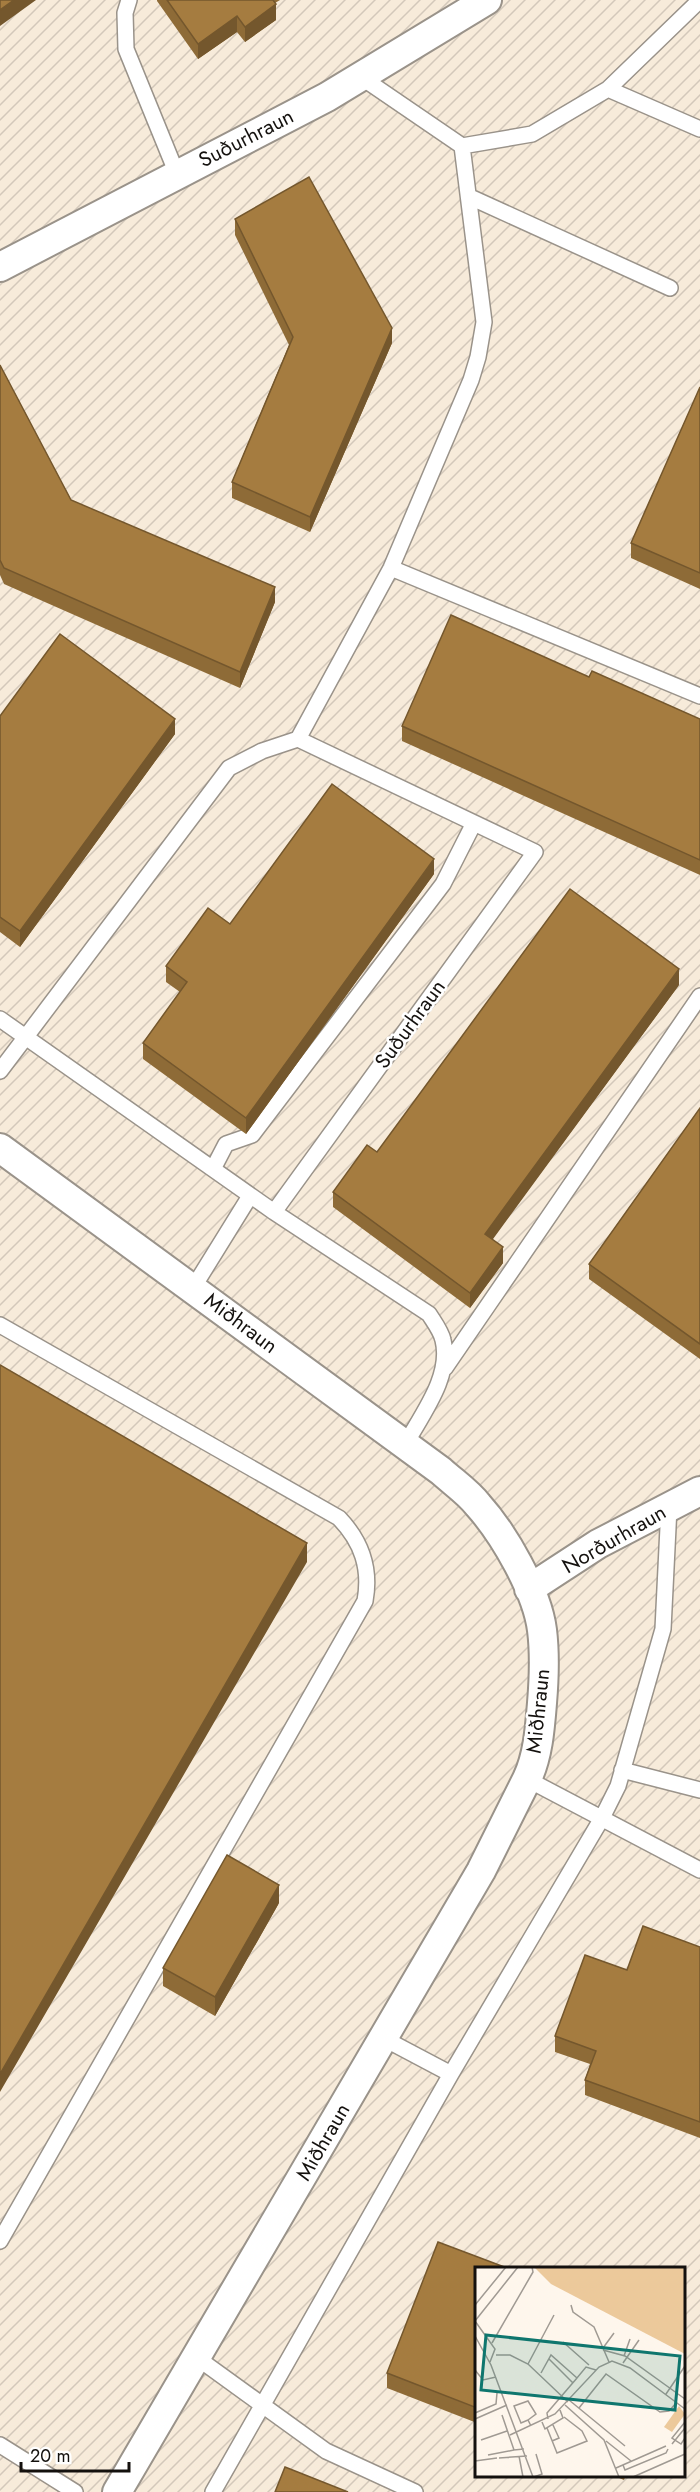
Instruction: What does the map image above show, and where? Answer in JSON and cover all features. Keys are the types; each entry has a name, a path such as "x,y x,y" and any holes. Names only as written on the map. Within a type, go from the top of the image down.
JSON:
{"street":[{"name":"Suðurhraun","path":"0,267 327,98 487,0"},
{"name":"Miðhraun","path":"0,1148 441,1471 477,1503 505,1539 529,1589 542,1628 544,1673 540,1725 527,1779 481,1871 117,2492"},
{"name":"Norðurhraun","path":"529,1589 598,1544 689,1500"}],"lane":[{"path":"129,0 125,13 126,49 177,174"},
{"path":"361,77 462,146 532,134 608,88 700,0"},
{"path":"608,88 700,129"},
{"path":"0,1071 229,768 262,751 298,739 391,567 471,380 478,357 484,322 462,146"},
{"path":"470,197 670,288"},
{"path":"391,567 700,696"},
{"name":"Suðurhraun","path":"274,1212 535,852 298,739"},
{"path":"213,1169 226,1144 252,1136 443,884 474,823"},
{"path":"405,1444 425,1410 445,1368 700,996"},
{"path":"0,1019 250,1196 429,1314 443,1339 445,1368"},
{"path":"193,1288 250,1196"},
{"path":"0,1325 339,1518 359,1543 365,1557 368,1587 365,1601 0,2241"},
{"path":"213,2492 451,2074 603,1818 618,1786 663,1629 689,1500"},
{"path":"622,1770 700,1790"},
{"path":"527,1779 700,1870"},
{"path":"383,2038 451,2074"},
{"path":"196,2357 326,2451 415,2492"},
{"path":"0,2445 75,2492"}],"shaded area":[{"path":"0,0 700,0 700,2492 0,2492"}],"building":[{"path":"0,0 14,0 0,10"},
{"path":"167,0 273,0 276,4 245,27 237,16 198,44"},
{"path":"309,177 392,328 310,517 232,482 293,337 235,219"},
{"path":"0,365 71,500 275,587 240,672 4,568 0,560"},
{"path":"700,387 700,573 631,543"},
{"path":"451,615 589,677 592,671 700,719 700,860 402,726"},
{"path":"60,634 175,719 20,931 0,917 0,716"},
{"path":"332,784 434,859 246,1118 143,1043 187,982 166,966 208,908 230,924"},
{"path":"570,889 679,969 485,1234 503,1247 470,1293 333,1192 367,1145 377,1152"},
{"path":"700,1108 700,1344 589,1264"},
{"path":"0,1365 307,1543 0,2074"},
{"path":"227,1855 279,1885 215,1997 163,1968"},
{"path":"643,1926 700,1947 700,2122 585,2080 596,2051 555,2036 585,1955 627,1970"},
{"path":"438,2242 504,2267 475,2267 475,2407 387,2373"},
{"path":"285,2467 348,2492 275,2492"}]}
